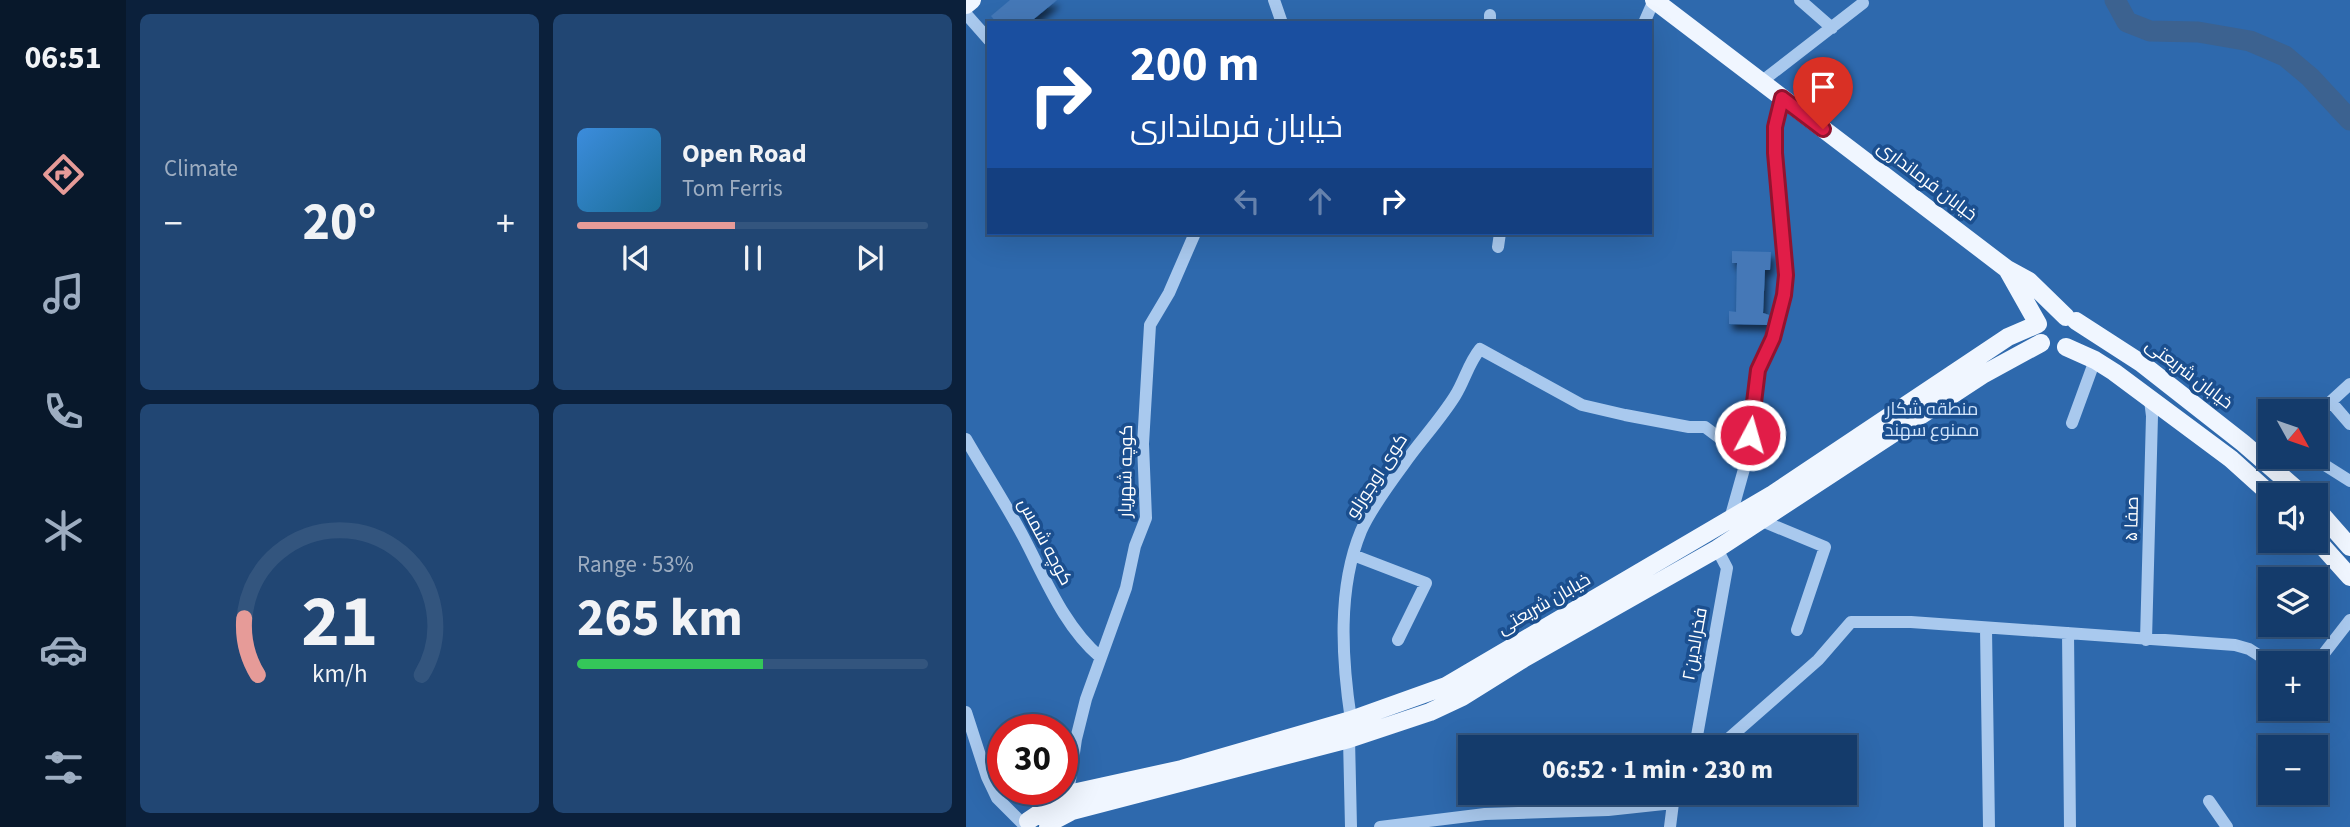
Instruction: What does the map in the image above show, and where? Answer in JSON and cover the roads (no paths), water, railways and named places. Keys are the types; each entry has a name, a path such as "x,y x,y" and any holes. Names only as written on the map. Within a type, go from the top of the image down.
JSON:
{"main road":[{"path":"966,5 972,0"},
{"name":"خیابان فرمانداری","path":"1654,0 2007,269 2029,281 2071,319"},
{"name":"خیابان فرمانداری","path":"2007,269 2038,324"},
{"path":"2066,347 2079,338 2080,327 2071,319 2049,317 2038,324 2034,335 2041,343 2066,347 2095,359 2231,459 2258,483"},
{"name":"خیابان شریعتی","path":"2071,319 2141,363 2258,453"},
{"name":"خیابان شریعتی","path":"1078,792 1182,769 1351,720 1446,686 1717,549 1762,521 1980,367 2008,337 2038,324"},
{"name":"خیابان شریعتی","path":"1031,825 1055,820 1072,811 1349,739 1430,712 1462,697 1730,519 1980,367 2041,343"},
{"path":"2231,459 2243,443"},
{"name":"خیابان شریعتی","path":"2278,469 2291,483"},
{"path":"2328,522 2350,547"},
{"path":"2328,552 2350,577"},
{"name":"خیابان شریعتی","path":"1031,825 1055,805"}],"street":[{"path":"1274,0 1281,21"},
{"path":"1645,21 1654,0"},
{"path":"1800,0 1832,28"},
{"path":"1761,82 1863,3"},
{"path":"966,14 987,38"},
{"path":"1730,519 1744,469 1758,370 1773,338 1784,295 1786,275 1775,153 1775,127 1782,98"},
{"name":"کوچه شهریار","path":"1078,732 1100,657 1126,588 1135,546 1146,518 1143,444 1150,325 1170,293 1194,235"},
{"path":"1498,247 1500,235"},
{"name":"کوی اوجوزلو","path":"1351,720 1345,679 1345,608 1353,555 1362,530 1402,466 1455,395 1469,362 1480,349 1582,405 1625,415 1705,427 1732,448 1744,469"},
{"path":"2072,423 2095,359"},
{"path":"2328,405 2350,384"},
{"name":"صفا ۵","path":"2146,640 2152,416 2150,400"},
{"path":"2331,402 2350,424"},
{"name":"کوچه شمس","path":"966,439 1003,500 1060,607 1078,636 1100,657"},
{"path":"2328,467 2350,481"},
{"path":"1762,521 1825,547 1797,630"},
{"name":"فخرالدین۲","path":"1697,735 1727,568 1717,549"},
{"path":"1353,555 1426,583 1398,640"},
{"path":"2326,651 2350,620"},
{"path":"1733,735 1818,660 1851,622 1911,622 2235,645 2258,655"},
{"path":"1986,629 1989,827"},
{"path":"2068,633 2070,827"},
{"path":"966,712 987,777 997,798 1031,825"},
{"path":"1349,739 1351,827"},
{"path":"2209,802 2227,827"},
{"path":"1380,827 1485,814 1608,810 1636,805"},
{"path":"1670,827 1675,805"}],"waterway":[{"path":"2115,0 2127,22 2150,31 2198,32 2250,41 2285,56 2310,77 2350,120"}],"park label":[{"name":"منطقه شکار ممنوع سهند","path":"1932,419"}]}
